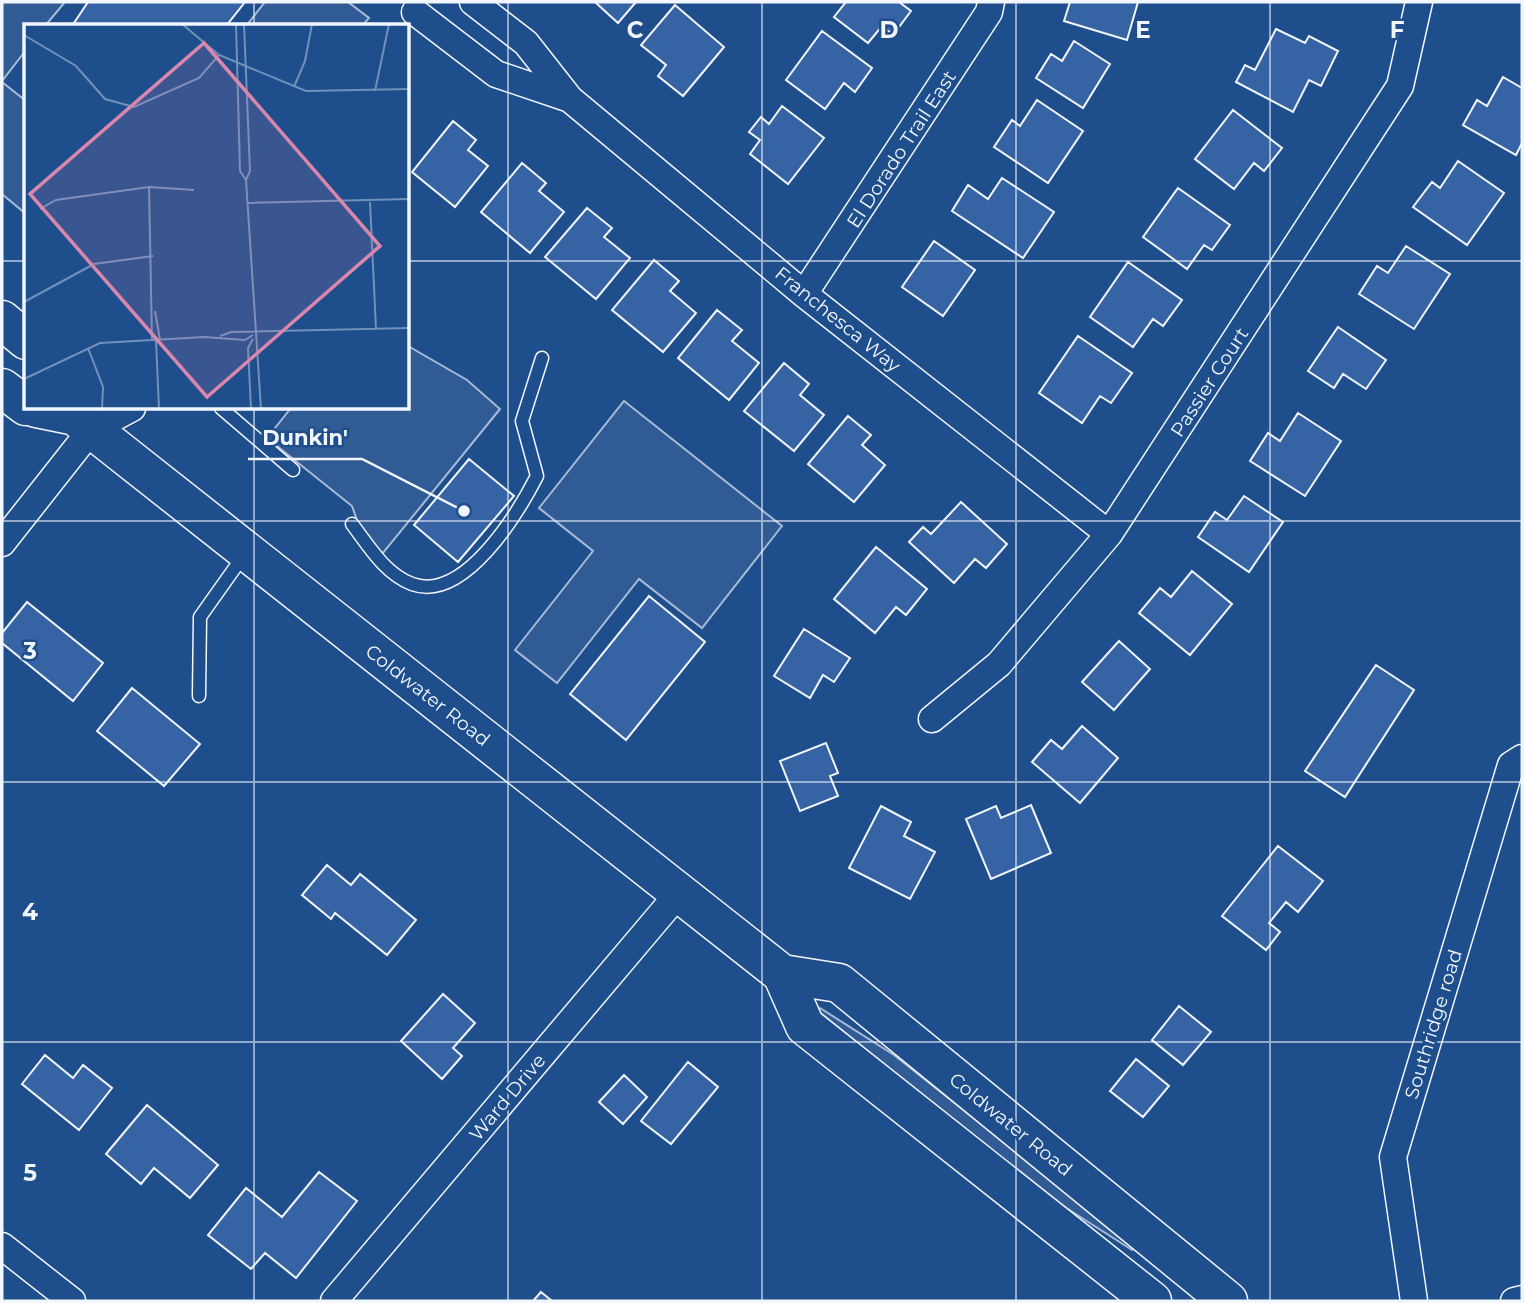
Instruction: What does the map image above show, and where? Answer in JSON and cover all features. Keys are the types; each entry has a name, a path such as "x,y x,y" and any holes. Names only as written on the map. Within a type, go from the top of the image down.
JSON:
{"main road":[{"path":"2,320 24,338"},
{"path":"2,388 24,404"},
{"name":"Coldwater Road","path":"49,410 83,415 247,552 782,974 804,1026 1152,1301"},
{"name":"Coldwater Road","path":"782,974 839,983 1228,1301"}],"street":[{"name":"Franchesca Way","path":"473,2 526,43 570,99 804,294 1109,534"},
{"name":"El Dorado Trail East","path":"804,294 913,132 989,12 992,2"},
{"name":"Passier Court","path":"932,719 999,664 1109,534 1401,86 1419,2"},
{"name":"Franchesca Way","path":"414,13 496,74 570,99"},
{"path":"2,543 83,415 118,410"},
{"name":"Southridge road","path":"1414,1301 1392,1157 1511,765 1522,758"},
{"name":"Ward Drive","path":"334,1301 680,893"},
{"path":"2,1246 72,1301"},
{"path":"1514,1301 1522,1299"}],"lane":[{"path":"352,524 382,564 413,584 444,584 475,564 521,508 537,476 522,421 542,358"},
{"path":"223,410 293,470"},
{"path":"199,696 200,617 247,552"}],"shaded area":[{"path":"2,2 65,2 47,24 24,24 24,53 2,81"},
{"path":"265,2 348,2 369,18 364,24 248,24"},
{"path":"2,82 24,99 24,212 2,194"},
{"path":"410,347 467,380 500,409 383,553 364,540 352,506 267,438 289,410 410,410"},
{"path":"624,401 782,526 702,628 639,579 557,683 515,650 593,551 539,508"},
{"path":"820,1008 894,1055 1135,1246 1132,1250 1046,1195 818,1011"}],"building":[{"path":"88,2 245,2 228,24 73,24"},
{"path":"595,2 636,2 618,23"},
{"path":"846,2 899,2 911,11 893,35 882,26 868,43 834,17"},
{"path":"1070,2 1138,2 1127,40 1064,21"},
{"path":"675,5 724,47 683,96 658,76 666,65 641,45"},
{"path":"1276,29 1305,43 1309,36 1338,51 1321,86 1309,80 1293,112 1236,82 1245,65 1255,70"},
{"path":"822,31 872,68 855,92 844,83 825,109 786,80"},
{"path":"1074,41 1110,64 1083,108 1036,78 1051,54 1062,61"},
{"path":"1503,77 1522,88 1522,143 1516,155 1463,125 1477,100 1487,106"},
{"path":"1037,100 1083,131 1048,183 994,147 1012,120 1020,126"},
{"path":"782,106 824,138 788,184 750,154 760,140 749,132 761,117 769,124"},
{"path":"1233,110 1282,148 1264,171 1254,163 1234,189 1195,159"},
{"path":"453,121 476,140 468,150 488,166 455,207 412,172"},
{"path":"1458,161 1504,193 1467,245 1413,207 1432,182 1440,188"},
{"path":"522,163 546,183 539,191 564,212 530,253 481,212"},
{"path":"1002,178 1054,212 1023,258 952,211 968,185 988,199"},
{"path":"1178,188 1230,225 1212,250 1204,245 1187,269 1143,237"},
{"path":"587,208 612,228 604,237 630,258 596,299 545,257"},
{"path":"934,241 975,270 943,316 902,287"},
{"path":"1406,246 1450,274 1414,329 1359,294 1377,266 1388,273"},
{"path":"654,260 679,281 670,291 696,313 663,352 612,310"},
{"path":"1128,262 1182,300 1163,326 1153,319 1133,347 1090,317"},
{"path":"717,310 742,330 732,341 759,363 729,400 678,358"},
{"path":"1338,327 1386,360 1366,389 1343,374 1334,388 1308,371"},
{"path":"1078,336 1132,373 1111,403 1100,396 1082,423 1039,393"},
{"path":"784,363 809,384 800,395 824,415 794,451 744,411"},
{"path":"1298,413 1341,441 1305,496 1250,461 1268,433 1280,441"},
{"path":"848,416 871,435 862,445 885,465 854,502 808,464"},
{"path":"469,459 514,496 458,562 414,525"},
{"path":"1244,496 1283,522 1249,572 1198,537 1215,512 1227,520"},
{"path":"961,502 1007,544 986,568 975,559 954,583 909,542 923,527 931,534"},
{"path":"876,547 927,589 906,615 896,607 875,633 834,599"},
{"path":"1192,571 1232,604 1190,655 1139,613 1160,588 1171,597"},
{"path":"649,596 705,642 626,740 570,694"},
{"path":"27,602 103,663 73,701 2,643 2,633"},
{"path":"804,629 850,658 834,682 823,675 810,698 774,676"},
{"path":"1119,641 1150,669 1114,710 1082,682"},
{"path":"1376,665 1414,690 1345,797 1305,771"},
{"path":"132,688 200,744 164,786 97,731"},
{"path":"1082,726 1118,758 1080,803 1032,762 1051,740 1062,749"},
{"path":"826,743 838,773 830,776 838,796 800,811 780,761"},
{"path":"1031,805 1051,853 991,879 966,819 996,806 1001,818"},
{"path":"881,806 911,822 904,836 935,852 910,899 849,868"},
{"path":"1278,846 1323,881 1298,912 1286,902 1269,923 1280,932 1266,950 1222,916"},
{"path":"327,865 351,885 360,874 416,920 387,955 335,913 331,919 302,895"},
{"path":"443,994 475,1023 453,1048 462,1056 442,1079 401,1041"},
{"path":"1179,1006 1211,1032 1183,1065 1152,1040"},
{"path":"45,1055 73,1078 83,1065 112,1088 79,1130 22,1084"},
{"path":"1136,1059 1169,1086 1143,1117 1110,1091"},
{"path":"688,1062 718,1087 671,1144 641,1121"},
{"path":"624,1075 647,1097 623,1124 599,1102"},
{"path":"147,1105 218,1165 190,1198 154,1168 141,1184 106,1154"},
{"path":"319,1172 357,1201 296,1278 265,1253 251,1269 208,1235 246,1188 282,1217"},
{"path":"541,1292 552,1301 533,1301"}],"place":[{"name":"Dunkin'","path":"464,511"}]}
